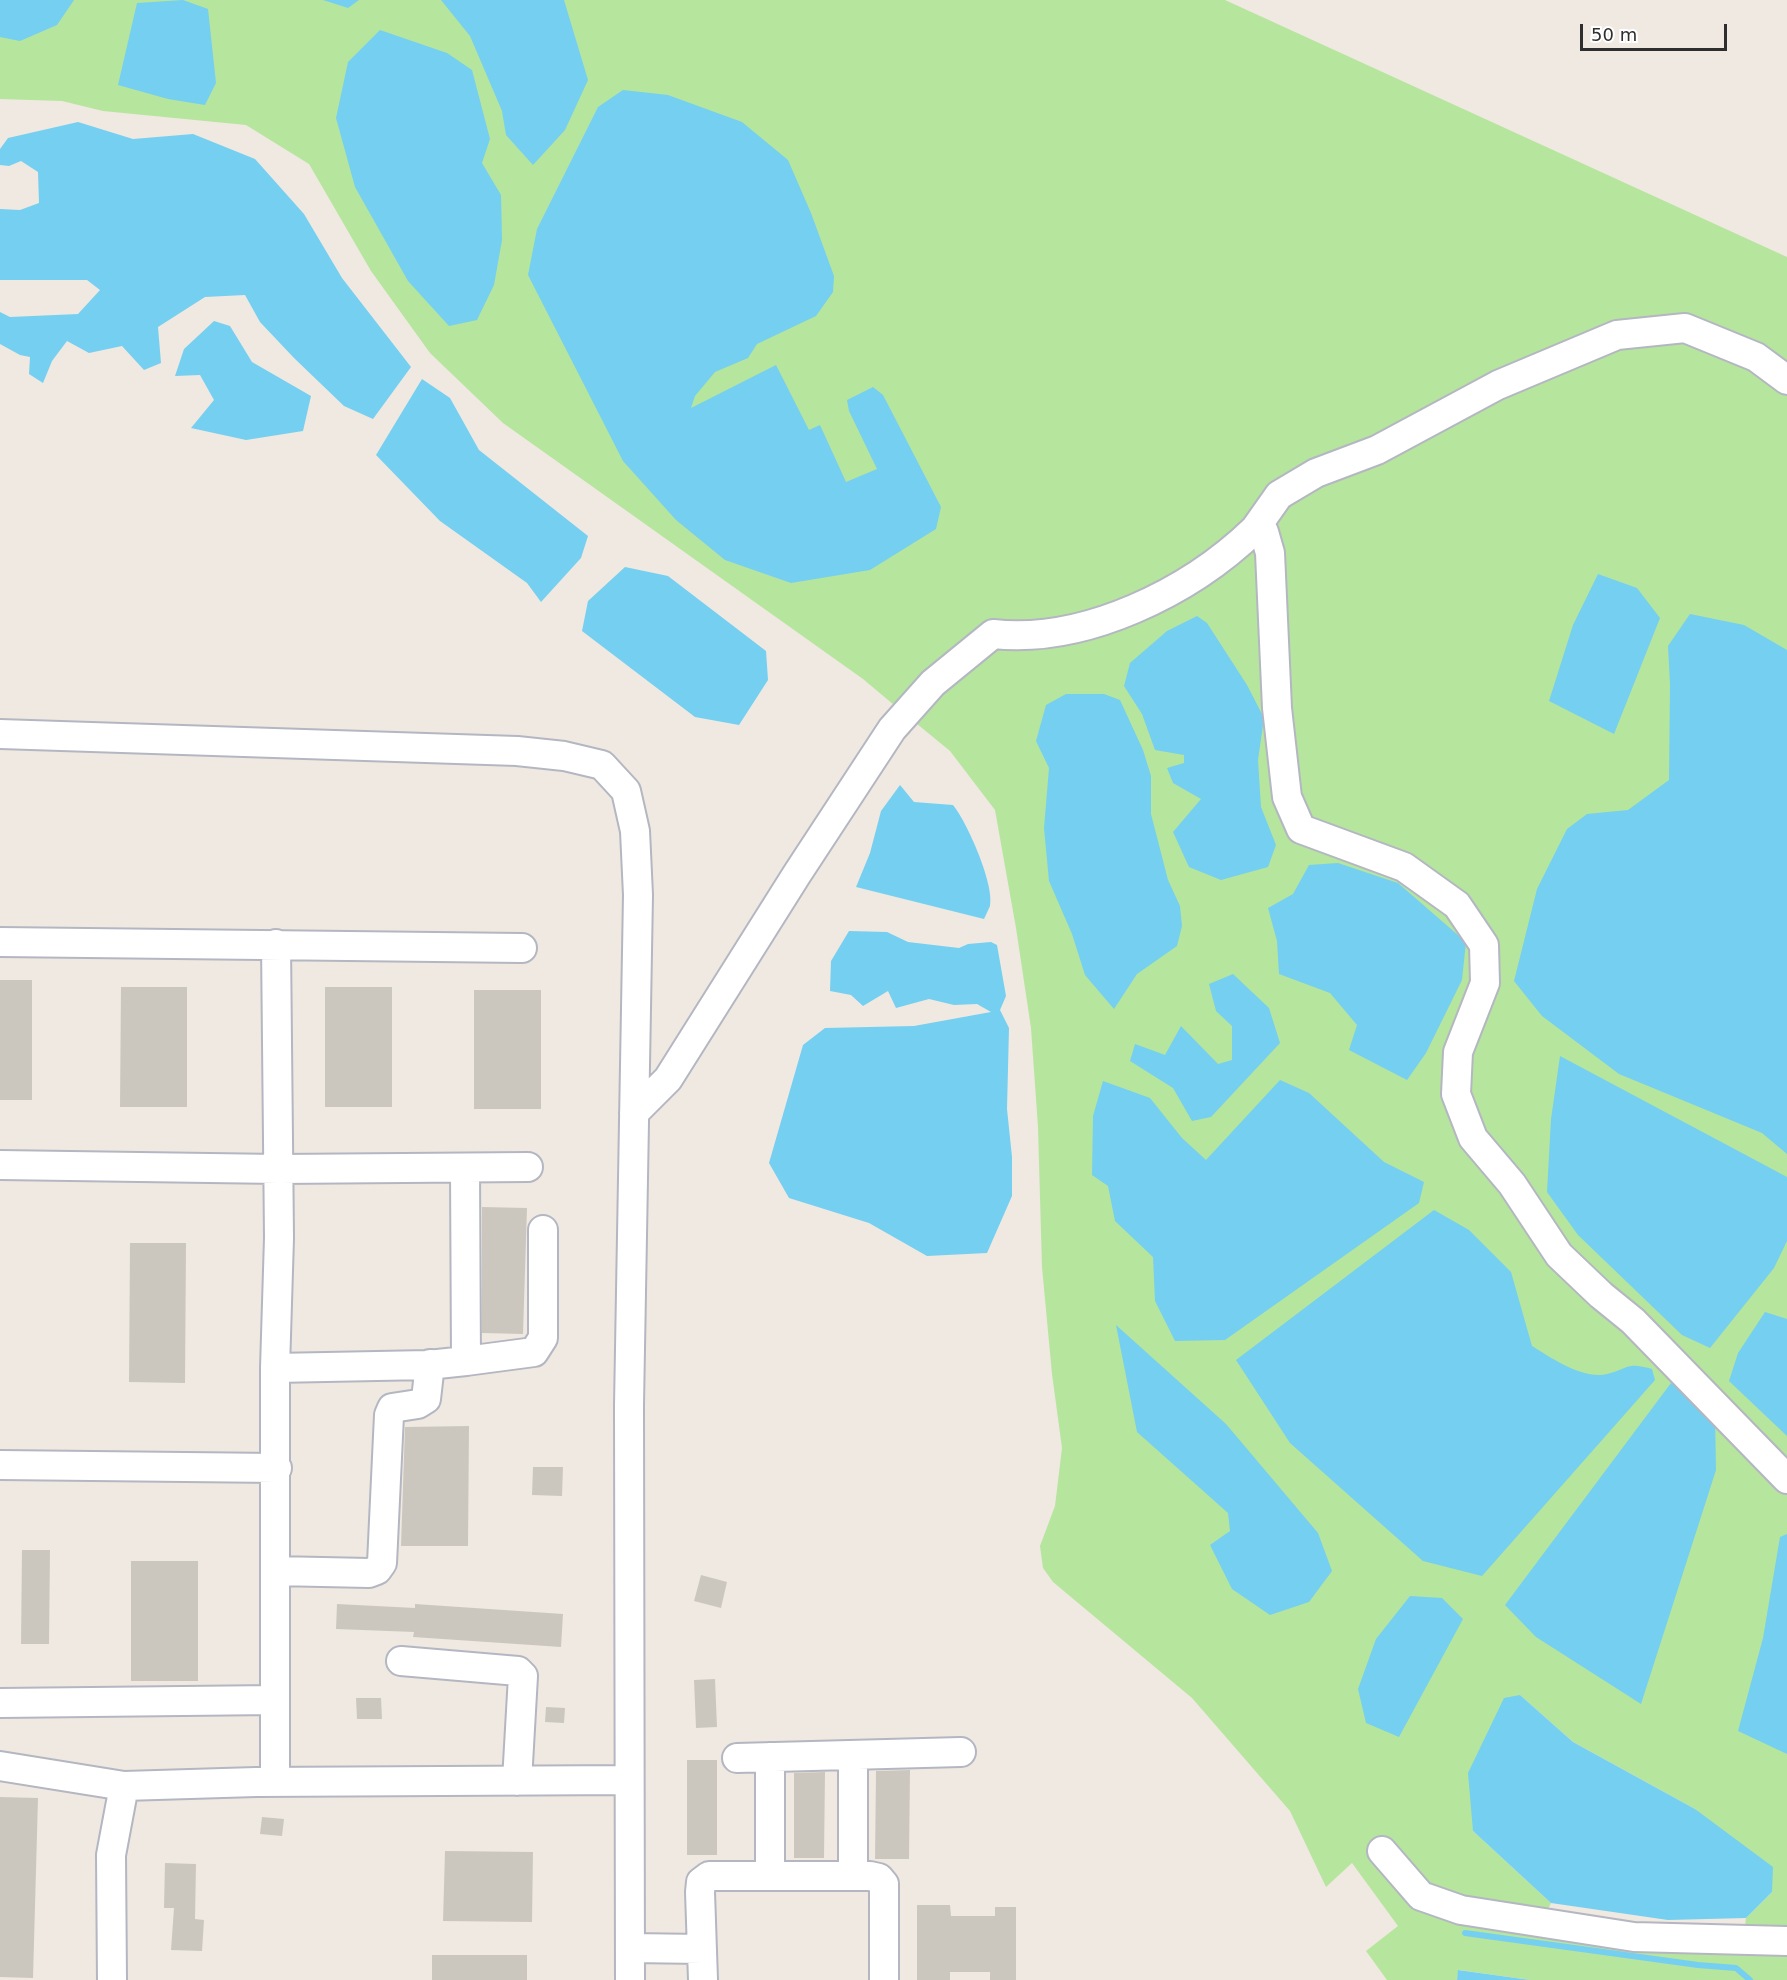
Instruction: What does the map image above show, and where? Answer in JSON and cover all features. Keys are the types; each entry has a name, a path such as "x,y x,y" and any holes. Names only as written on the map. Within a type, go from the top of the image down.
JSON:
{"street":[{"path":"634,1113 668,1079 797,874 892,729 933,683 993,634 1010,636 1099,624 1149,601 1188,581 1236,547 1255,529 1280,495 1316,473 1377,450 1498,385 1617,335 1684,328 1756,357 1787,380"},
{"path":"1255,529 1264,532 1270,553 1277,698 1287,797 1301,829 1404,867 1457,905 1484,945 1485,983 1458,1052 1456,1094 1473,1138 1512,1184 1559,1255 1600,1295 1633,1321 1787,1479"},
{"path":"0,734 518,751 564,756 602,765 626,791 635,831 638,896 629,1405 630,1980"},
{"path":"0,942 522,948"},
{"path":"275,1782 277,1468 275,1368 279,1169 276,944"},
{"path":"0,1165 465,1170 528,1167"},
{"path":"465,1170 466,1360"},
{"path":"275,1368 430,1364 534,1352 543,1338 543,1230"},
{"path":"275,1571 369,1573 377,1570 382,1563 389,1415 392,1408 418,1404 426,1399 430,1364"},
{"path":"0,1465 277,1468"},
{"path":"401,1661 518,1671 523,1676 517,1781"},
{"path":"0,1704 274,1700"},
{"path":"738,1758 962,1752"},
{"path":"853,1755 853,1876"},
{"path":"770,1757 770,1876"},
{"path":"0,1766 124,1786 275,1782 629,1780"},
{"path":"112,1980 111,1855 124,1786"},
{"path":"1382,1851 1421,1896 1461,1910 1634,1937 1787,1941"},
{"path":"703,1980 701,1882 710,1876 853,1876 879,1878 884,1884 884,1980"},
{"path":"631,1948 702,1948"}],"green space":[{"path":"0,0 1225,0 1787,257 1787,1469 1604,1289 1478,1134 1463,1092 1464,1054 1492,983 1462,900 1306,823 1294,795 1276,550 1232,542 1097,617 1009,629 900,710 863,679 503,423 430,353 371,271 309,164 246,125 103,111 62,101 0,99"},
{"path":"1256,537 1295,834 1400,872 1452,909 1477,946 1479,982 1451,1049 1467,1142 1787,1490 1787,1935 1744,1933 1746,1918 1772,1892 1695,1809 1573,1742 1520,1695 1473,1831 1551,1903 1545,1916 1787,1948 1787,1980 1530,1980 1459,1970 1457,1980 1387,1980 1366,1951 1398,1926 1352,1863 1326,1887 1290,1811 1192,1698 1053,1582 1043,1568 1040,1546 1055,1506 1062,1448 1052,1374 1042,1267 1038,1127 1031,1028 1016,928 995,810 950,751 911,719 995,641 1057,638"}],"water":[{"path":"0,0 74,0 57,25 20,41 0,37"},
{"path":"183,0 208,9 216,83 205,105 168,99 118,85 137,3"},
{"path":"323,0 359,0 348,8"},
{"path":"441,0 564,0 588,80 565,130 533,165 506,135 502,111 470,36"},
{"path":"380,30 447,53 472,70 490,139 482,163 501,195 502,240 494,285 477,320 449,326 408,281 355,187 336,118 348,62"},
{"path":"623,90 668,95 742,122 788,160 811,213 834,276 833,292 816,316 757,344 748,358 715,372 695,396 691,408 776,365 809,430 820,425 846,482 877,469 849,411 847,400 873,387 883,395 941,507 936,529 870,570 791,583 725,560 676,520 623,461 528,275 537,229 598,107"},
{"path":"78,122 133,139 193,134 255,159 304,214 342,278 411,367 373,419 344,406 294,358 260,322 245,295 205,297 158,327 161,363 144,370 122,346 89,353 67,341 52,361 43,383 29,374 30,357 20,355 0,344 0,312 10,317 78,314 100,290 87,280 0,280 0,209 20,210 39,203 38,172 21,161 9,166 0,165 0,149 8,138"},
{"path":"214,321 230,326 252,362 311,396 303,431 246,440 191,428 214,400 200,375 175,376 184,349"},
{"path":"422,379 450,398 479,450 588,536 581,558 541,602 527,583 440,521 376,455"},
{"path":"625,567 668,576 766,651 768,680 739,725 695,717 582,631 588,601"},
{"path":"1598,574 1637,588 1660,618 1614,734 1549,701 1573,625"},
{"path":"1690,614 1744,625 1787,650 1787,1154 1762,1133 1619,1074 1542,1016 1514,981 1537,889 1567,829 1587,814 1628,810 1669,780 1668,646"},
{"path":"1197,616 1207,623 1247,685 1264,718 1258,760 1261,807 1276,845 1268,867 1221,880 1189,867 1173,832 1201,799 1173,783 1167,768 1184,763 1184,755 1155,750 1142,714 1124,686 1130,663 1167,631"},
{"path":"1066,694 1104,694 1120,700 1143,750 1151,776 1151,814 1168,880 1180,906 1182,926 1177,946 1137,974 1114,1009 1085,975 1072,934 1049,881 1044,828 1049,768 1036,741 1046,705"},
{"path":"900,785 914,802 953,805 959,813 979,854 988,884 990,906 984,919 856,887 870,853 881,811"},
{"path":"1338,863 1398,883 1466,942 1462,980 1426,1053 1407,1080 1349,1050 1357,1025 1330,993 1279,974 1277,941 1268,908 1293,894 1309,865"},
{"path":"849,931 887,932 908,942 959,948 968,944 991,942 997,945 1006,996 1000,1010 1009,1028 1007,1109 1012,1157 1012,1196 987,1253 927,1256 869,1223 789,1198 769,1163 803,1045 825,1028 914,1026 991,1012 977,1004 954,1005 929,999 896,1008 888,991 863,1006 851,995 830,991 831,961"},
{"path":"1233,974 1269,1008 1280,1043 1211,1117 1192,1121 1173,1088 1130,1061 1135,1044 1165,1055 1181,1026 1218,1064 1232,1060 1232,1026 1216,1011 1209,984"},
{"path":"1560,1056 1787,1177 1787,1241 1774,1268 1710,1348 1682,1335 1578,1235 1547,1192 1551,1119"},
{"path":"1280,1080 1309,1093 1384,1162 1424,1182 1419,1203 1225,1340 1175,1341 1155,1301 1153,1257 1115,1221 1108,1186 1092,1175 1093,1116 1103,1081 1150,1098 1182,1138 1206,1160"},
{"path":"1434,1210 1469,1230 1511,1272 1532,1346 1568,1367 1588,1374 1607,1374 1637,1366 1652,1369 1655,1380 1482,1576 1423,1561 1290,1443 1236,1360"},
{"path":"1765,1312 1787,1319 1787,1436 1729,1381 1738,1353"},
{"path":"1116,1325 1226,1424 1318,1533 1332,1571 1309,1602 1270,1615 1232,1589 1210,1545 1230,1531 1228,1513 1137,1432"},
{"path":"1671,1383 1715,1416 1716,1470 1641,1704 1536,1637 1505,1605"},
{"path":"1787,1534 1787,1754 1738,1731 1763,1638 1780,1537"},
{"path":"1410,1596 1442,1598 1463,1619 1399,1737 1366,1723 1358,1689 1376,1639"},
{"path":"1520,1695 1573,1742 1695,1809 1773,1867 1772,1892 1746,1918 1668,1920 1551,1903 1473,1831 1468,1773 1504,1698"},
{"path":"1458,1970 1530,1980 1457,1980"}],"building":[{"path":"0,980 32,980 32,1100 0,1100"},
{"path":"121,987 187,987 187,1107 120,1107"},
{"path":"325,987 392,987 392,1107 325,1107"},
{"path":"474,990 541,990 541,1109 474,1109"},
{"path":"482,1207 527,1208 523,1334 482,1333"},
{"path":"130,1243 186,1243 185,1383 129,1382"},
{"path":"469,1426 468,1546 401,1546 405,1427"},
{"path":"533,1467 563,1467 562,1496 532,1495"},
{"path":"22,1550 50,1550 49,1644 21,1644"},
{"path":"131,1561 198,1561 198,1681 131,1681"},
{"path":"701,1575 727,1582 721,1608 694,1601"},
{"path":"337,1604 415,1608 415,1604 563,1614 561,1647 413,1637 414,1632 336,1629"},
{"path":"715,1679 717,1727 696,1728 694,1680"},
{"path":"356,1698 381,1698 382,1719 357,1719"},
{"path":"546,1707 565,1708 564,1723 545,1722"},
{"path":"687,1760 717,1760 717,1855 687,1855"},
{"path":"910,1770 909,1859 875,1859 876,1771"},
{"path":"825,1772 824,1858 794,1858 794,1773"},
{"path":"0,1797 38,1798 33,1978 0,1977"},
{"path":"262,1817 284,1819 282,1836 260,1834"},
{"path":"445,1851 533,1852 532,1922 443,1921"},
{"path":"165,1863 196,1864 195,1919 204,1920 202,1951 171,1950 174,1908 164,1908"},
{"path":"917,1905 950,1905 951,1916 995,1916 995,1907 1016,1907 1016,1980 990,1980 990,1972 950,1972 950,1980 917,1980"},
{"path":"432,1955 527,1955 527,1980 432,1980"}],"waterway":[{"path":"1465,1933 1698,1965 1736,1968 1750,1980"}]}
